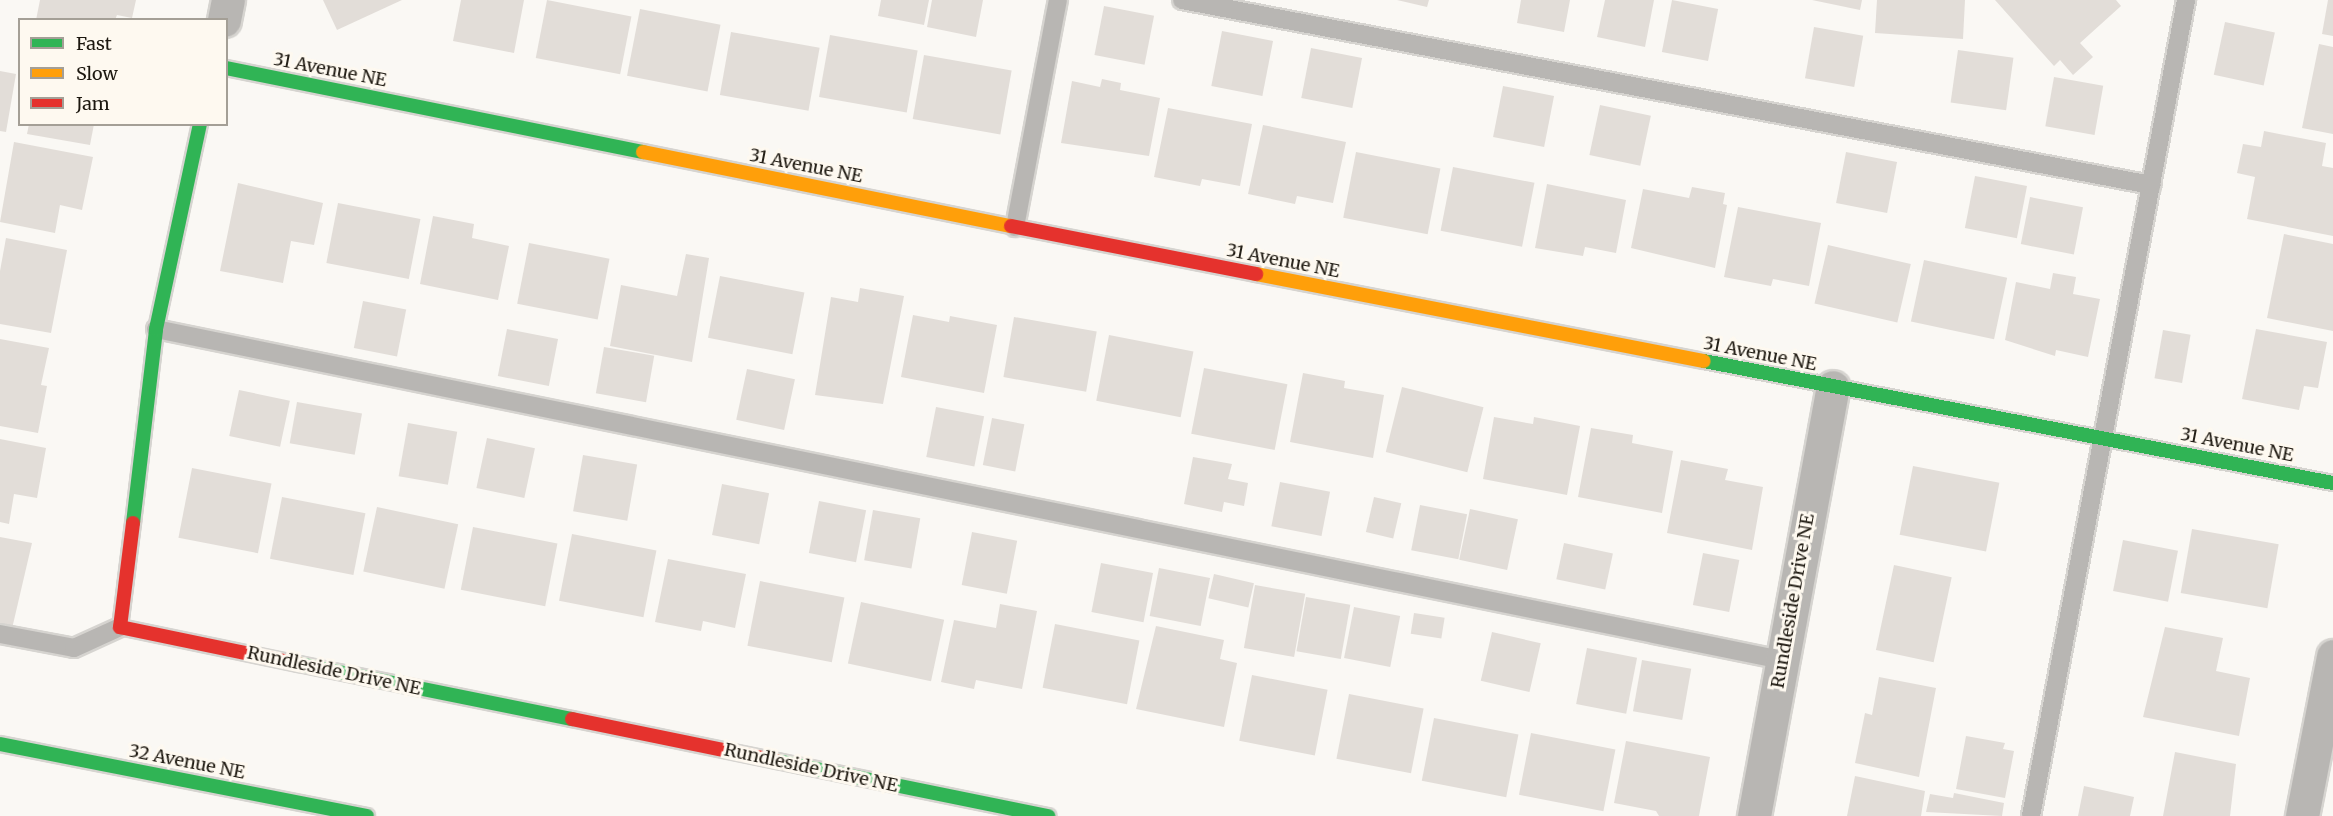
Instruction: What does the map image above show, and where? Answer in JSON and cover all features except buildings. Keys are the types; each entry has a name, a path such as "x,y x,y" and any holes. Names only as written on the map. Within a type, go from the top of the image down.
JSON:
{"street":[{"path":"224,18 228,0"},
{"name":"31 Avenue NE","path":"228,68 1015,226 2333,483"},
{"path":"120,627 156,329 200,126"},
{"name":"Rundleside Drive NE","path":"1754,816 1833,387"},
{"name":"Rundleside Drive NE","path":"120,627 1048,816"},
{"path":"2302,816 2333,656"},
{"name":"32 Avenue NE","path":"0,744 367,816"}],"lane":[{"path":"1015,226 1058,0"},
{"path":"1182,0 2151,184"},
{"path":"2031,816 2186,0"},
{"path":"156,329 1782,660"},
{"path":"0,634 74,648 120,627"}],"traffic: fast":[{"path":"228,68 643,152"},
{"path":"133,523 156,329 200,126"},
{"path":"1704,361 2333,483"},
{"path":"299,664 572,719"},
{"path":"0,744 367,816"},
{"path":"777,761 1048,816"}],"traffic: slow":[{"path":"643,152 1011,226"},
{"path":"1256,274 1704,361"}],"traffic: jam":[{"path":"1011,226 1256,274"},
{"path":"133,523 120,627 299,664"},
{"path":"572,719 777,761"}]}
